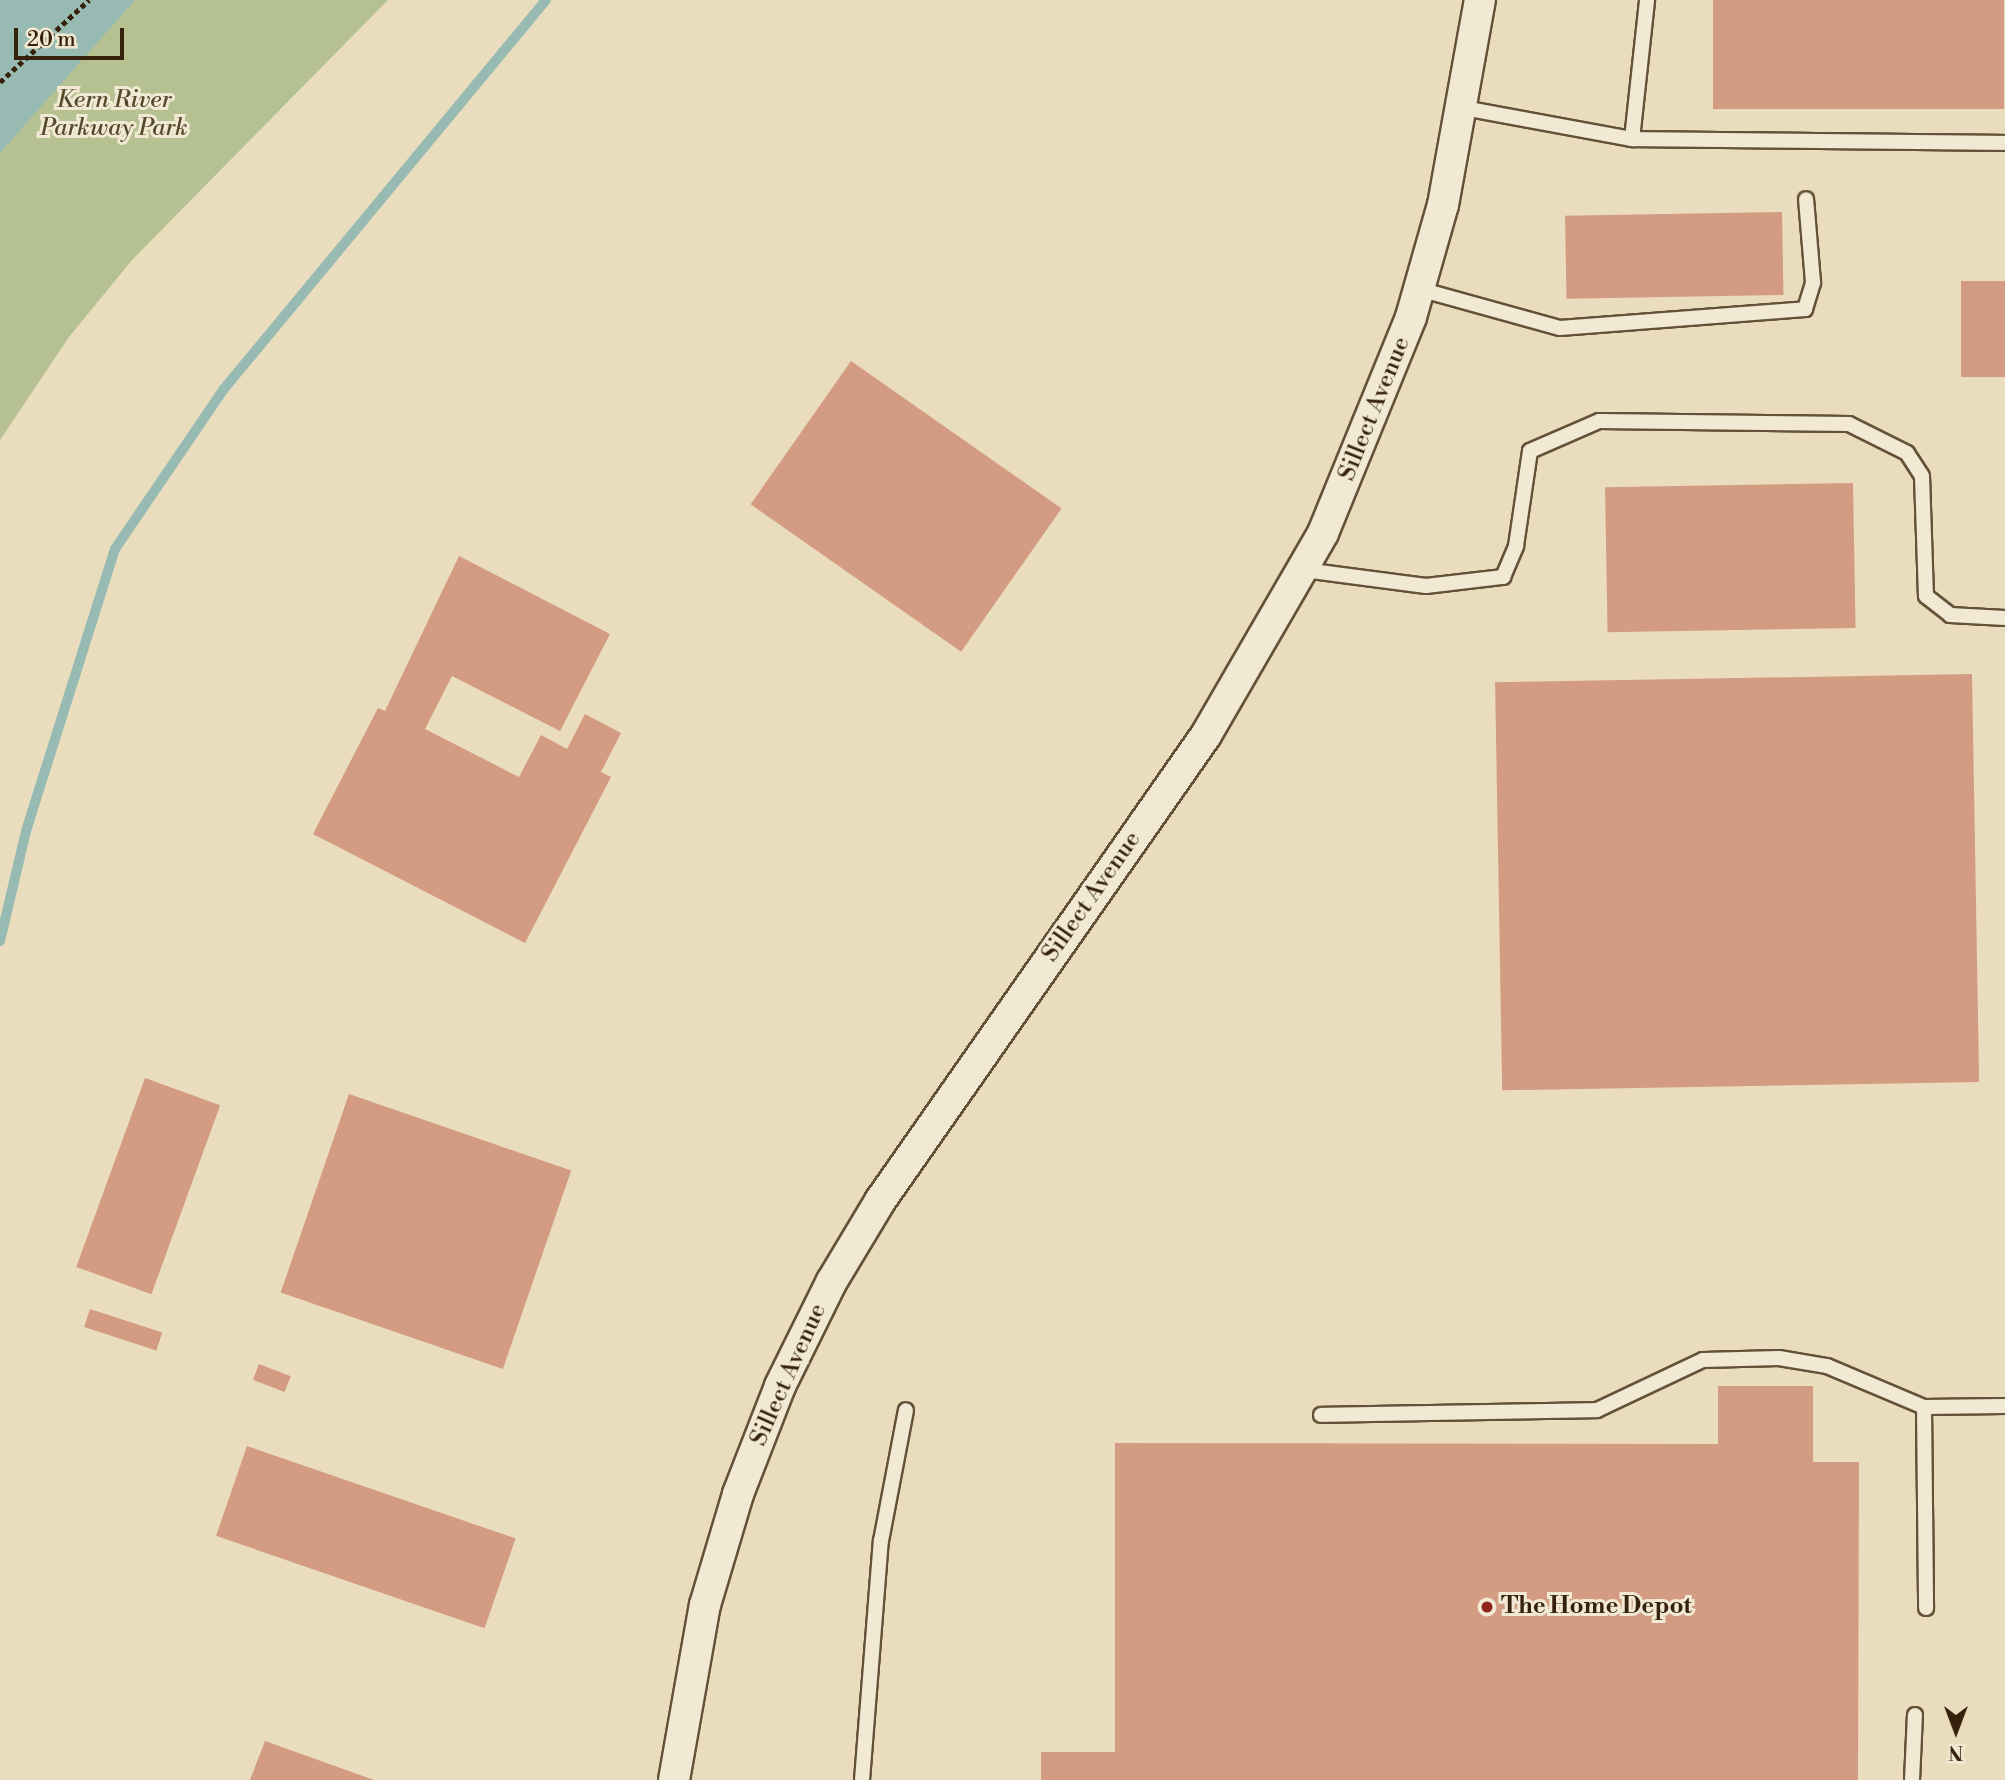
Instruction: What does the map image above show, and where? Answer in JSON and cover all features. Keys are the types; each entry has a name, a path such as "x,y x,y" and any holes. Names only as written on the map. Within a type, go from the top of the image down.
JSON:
{"street":[{"name":"Sillect Avenue","path":"674,1780 705,1605 738,1494 780,1386 832,1281 880,1201 1206,736 1304,570 1371,426 1419,289 1464,108 1480,0"}],"lane":[{"path":"1632,139 1647,0"},
{"path":"1464,108 1632,139 2005,143"},
{"path":"1419,289 1560,328 1805,309 1814,282 1807,199"},
{"path":"1304,570 1426,586 1503,577 1516,546 1530,451 1599,421 1849,424 1907,453 1922,476 1926,596 1950,615 2005,618"},
{"path":"1321,1415 1597,1410 1703,1360 1766,1358 1827,1366 1924,1407 2005,1406"},
{"path":"1924,1407 1926,1608"},
{"path":"862,1780 881,1541 906,1410"},
{"path":"1912,1780 1915,1715"}],"path":[{"path":"0,82 89,0"}],"green space":[{"name":"Kern River Parkway Park","path":"0,0 388,0 132,260 69,337 0,440"}],"water":[{"path":"0,0 135,0 0,153"}],"building":[{"path":"1713,0 2004,0 2004,109 1713,109"},
{"path":"1782,212 1783,295 1566,299 1565,216"},
{"path":"1961,281 2005,281 2005,377 1961,377"},
{"path":"851,361 1062,508 961,652 751,504"},
{"path":"1853,483 1856,628 1608,632 1605,487"},
{"path":"459,556 610,634 560,731 452,676 425,729 519,777 541,735 567,749 585,714 621,733 601,772 611,777 525,943 313,834 378,708 385,711"},
{"path":"1972,674 1979,1082 1502,1090 1495,682"},
{"path":"145,1078 220,1105 151,1294 76,1267"},
{"path":"349,1094 571,1171 503,1369 281,1293"},
{"path":"90,1309 162,1332 156,1351 84,1327"},
{"path":"259,1364 291,1376 285,1392 253,1380"},
{"name":"The Home Depot","path":"1718,1386 1813,1386 1813,1462 1859,1462 1858,1780 1041,1780 1041,1752 1115,1752 1115,1443 1718,1444"},
{"path":"247,1446 516,1538 485,1628 216,1536"},
{"path":"265,1741 374,1780 250,1780"}],"waterway":[{"path":"0,941 26,831 115,549 223,390 546,0"}],"place":[{"name":"The Home Depot","path":"1487,1607"}]}
